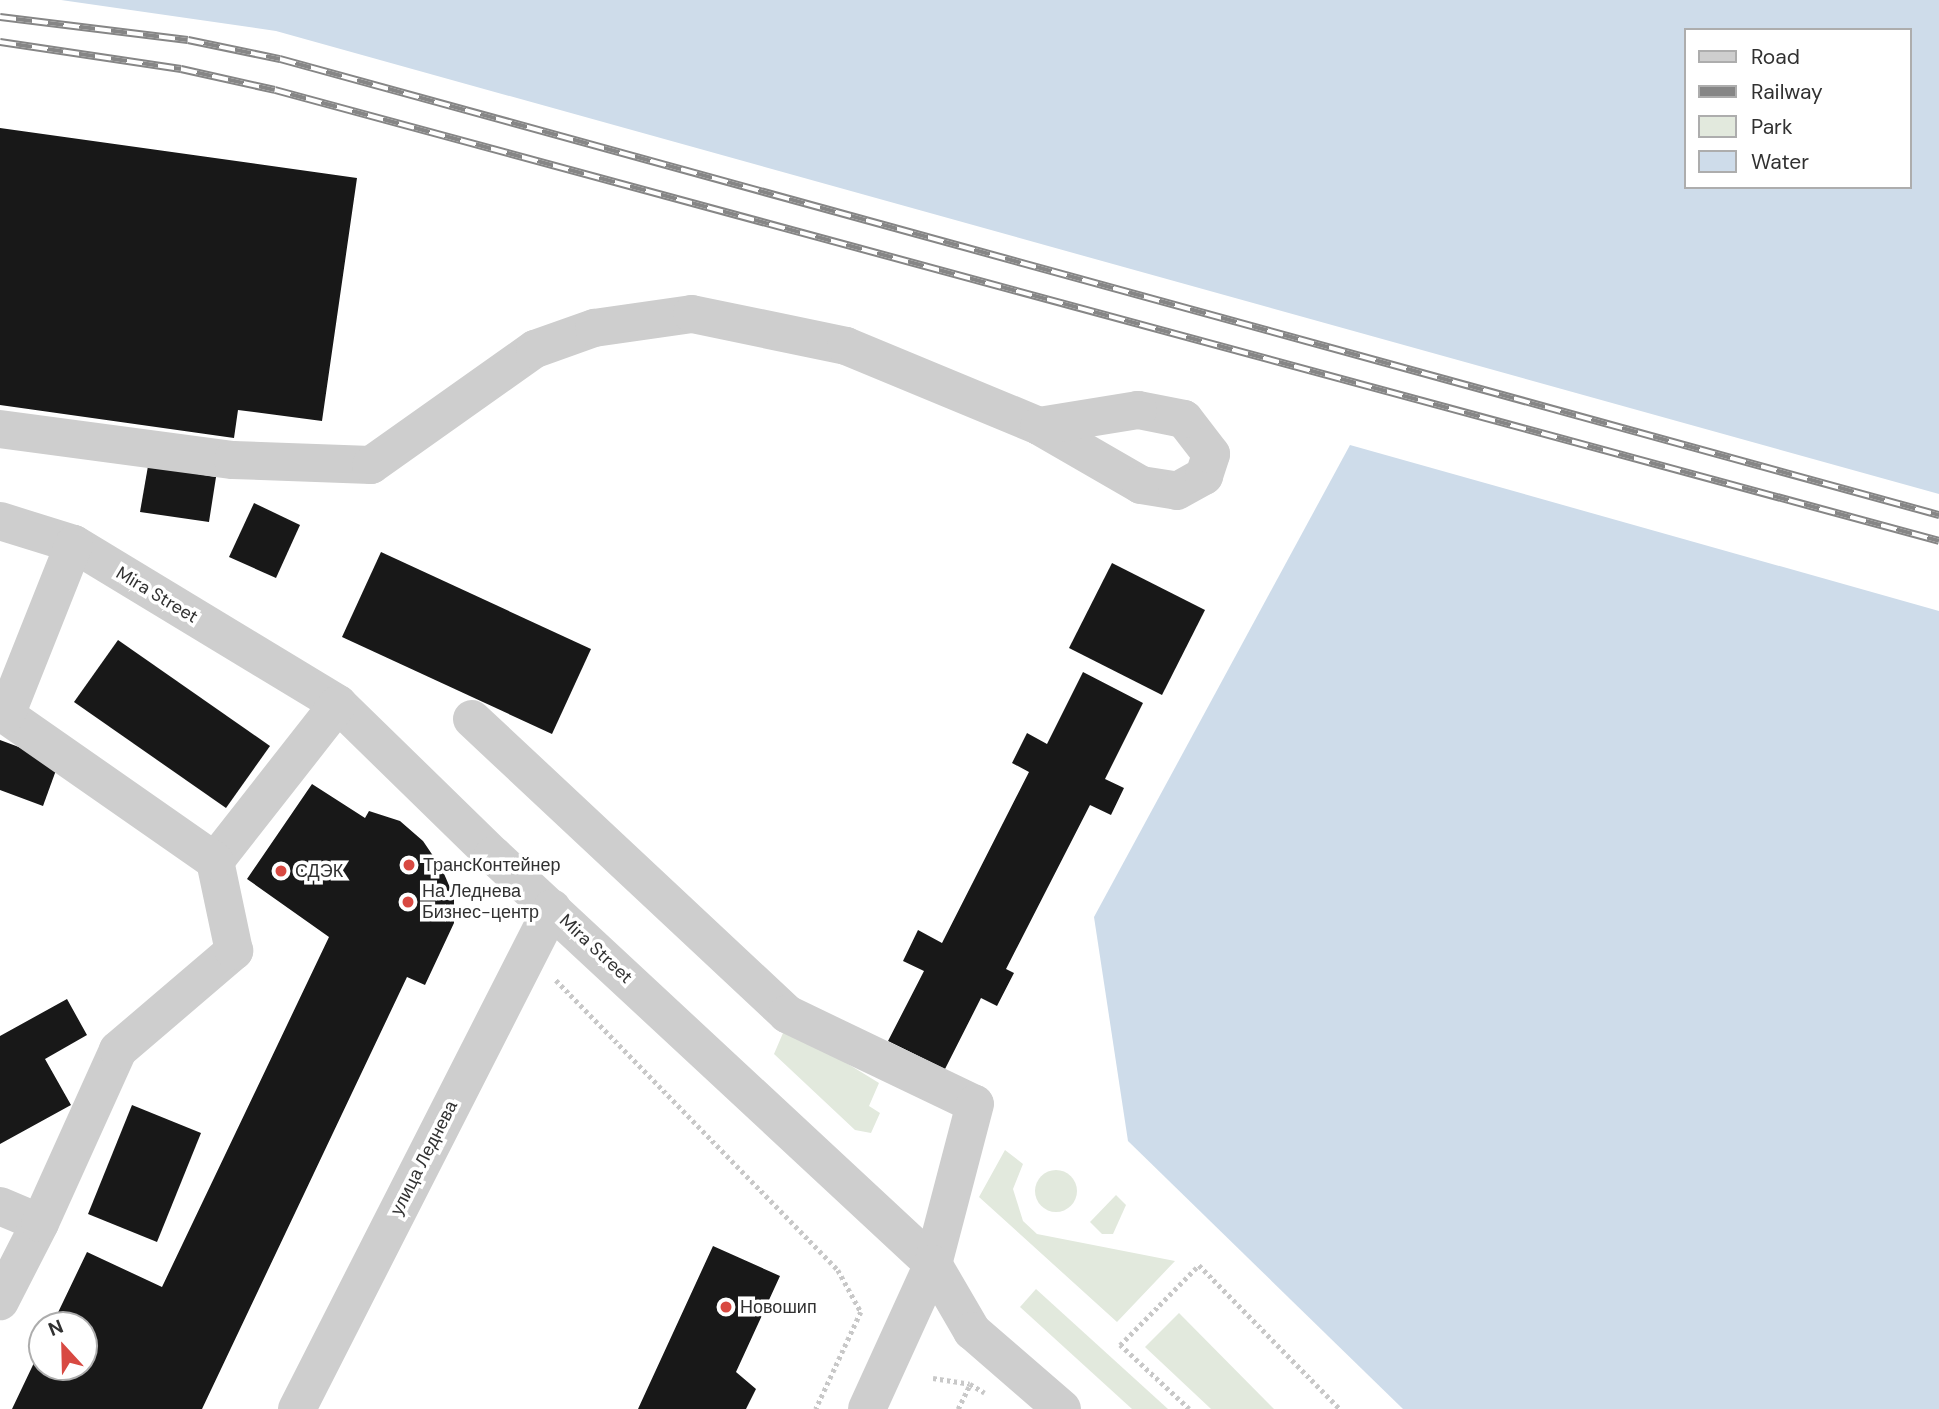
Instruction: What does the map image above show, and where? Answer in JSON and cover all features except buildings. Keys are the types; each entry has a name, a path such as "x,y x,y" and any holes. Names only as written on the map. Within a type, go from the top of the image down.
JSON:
{"street":[{"path":"0,429 233,460 371,465 535,349 594,328 692,314 846,346 1039,426"},
{"name":"Mira Street","path":"3,531 74,544 338,704 933,1264 972,1331 1062,1409"},
{"path":"0,1301 40,1223 118,1050 233,951 215,862 6,715 74,544"},
{"path":"215,862 338,704"},
{"path":"472,719 786,1014 975,1104 933,1264 867,1409"},
{"name":"улица Леднева","path":"296,1409 552,908"},
{"path":"0,1206 40,1223"}],"path":[{"path":"529,953 838,1270 861,1312 816,1409"},
{"path":"1189,1409 1120,1345 1199,1265 1340,1409"},
{"path":"933,1378 970,1384 992,1396"},
{"path":"958,1409 970,1384"}],"green space":[{"path":"786,1026 879,1083 869,1106 880,1113 871,1133 855,1130 774,1054"},
{"path":"1005,1150 1023,1164 1013,1189 1023,1221 1037,1234 1175,1261 1117,1322 979,1197"},
{"path":"1056,1170 1071,1176 1077,1191 1071,1206 1056,1212 1041,1206 1035,1191 1041,1176"},
{"path":"1116,1195 1126,1205 1113,1234 1102,1234 1090,1222"},
{"path":"1036,1289 1168,1409 1132,1409 1020,1307"},
{"path":"1179,1313 1274,1409 1211,1409 1145,1347"}],"water":[{"path":"61,0 1939,0 1939,494 276,31"},
{"path":"1350,445 1939,611 1939,1409 1403,1409 1128,1141 1094,917"}],"railway":[{"path":"0,17 188,40 280,59 1939,515"},
{"path":"0,42 181,69 275,90 1939,541"}],"place":[{"name":"ТрансКонтейнер","path":"409,865"},
{"name":"СДЭК","path":"281,871"},
{"name":"На Леднева Бизнес-центр","path":"408,902"},
{"name":"Новошип","path":"726,1307"}]}
